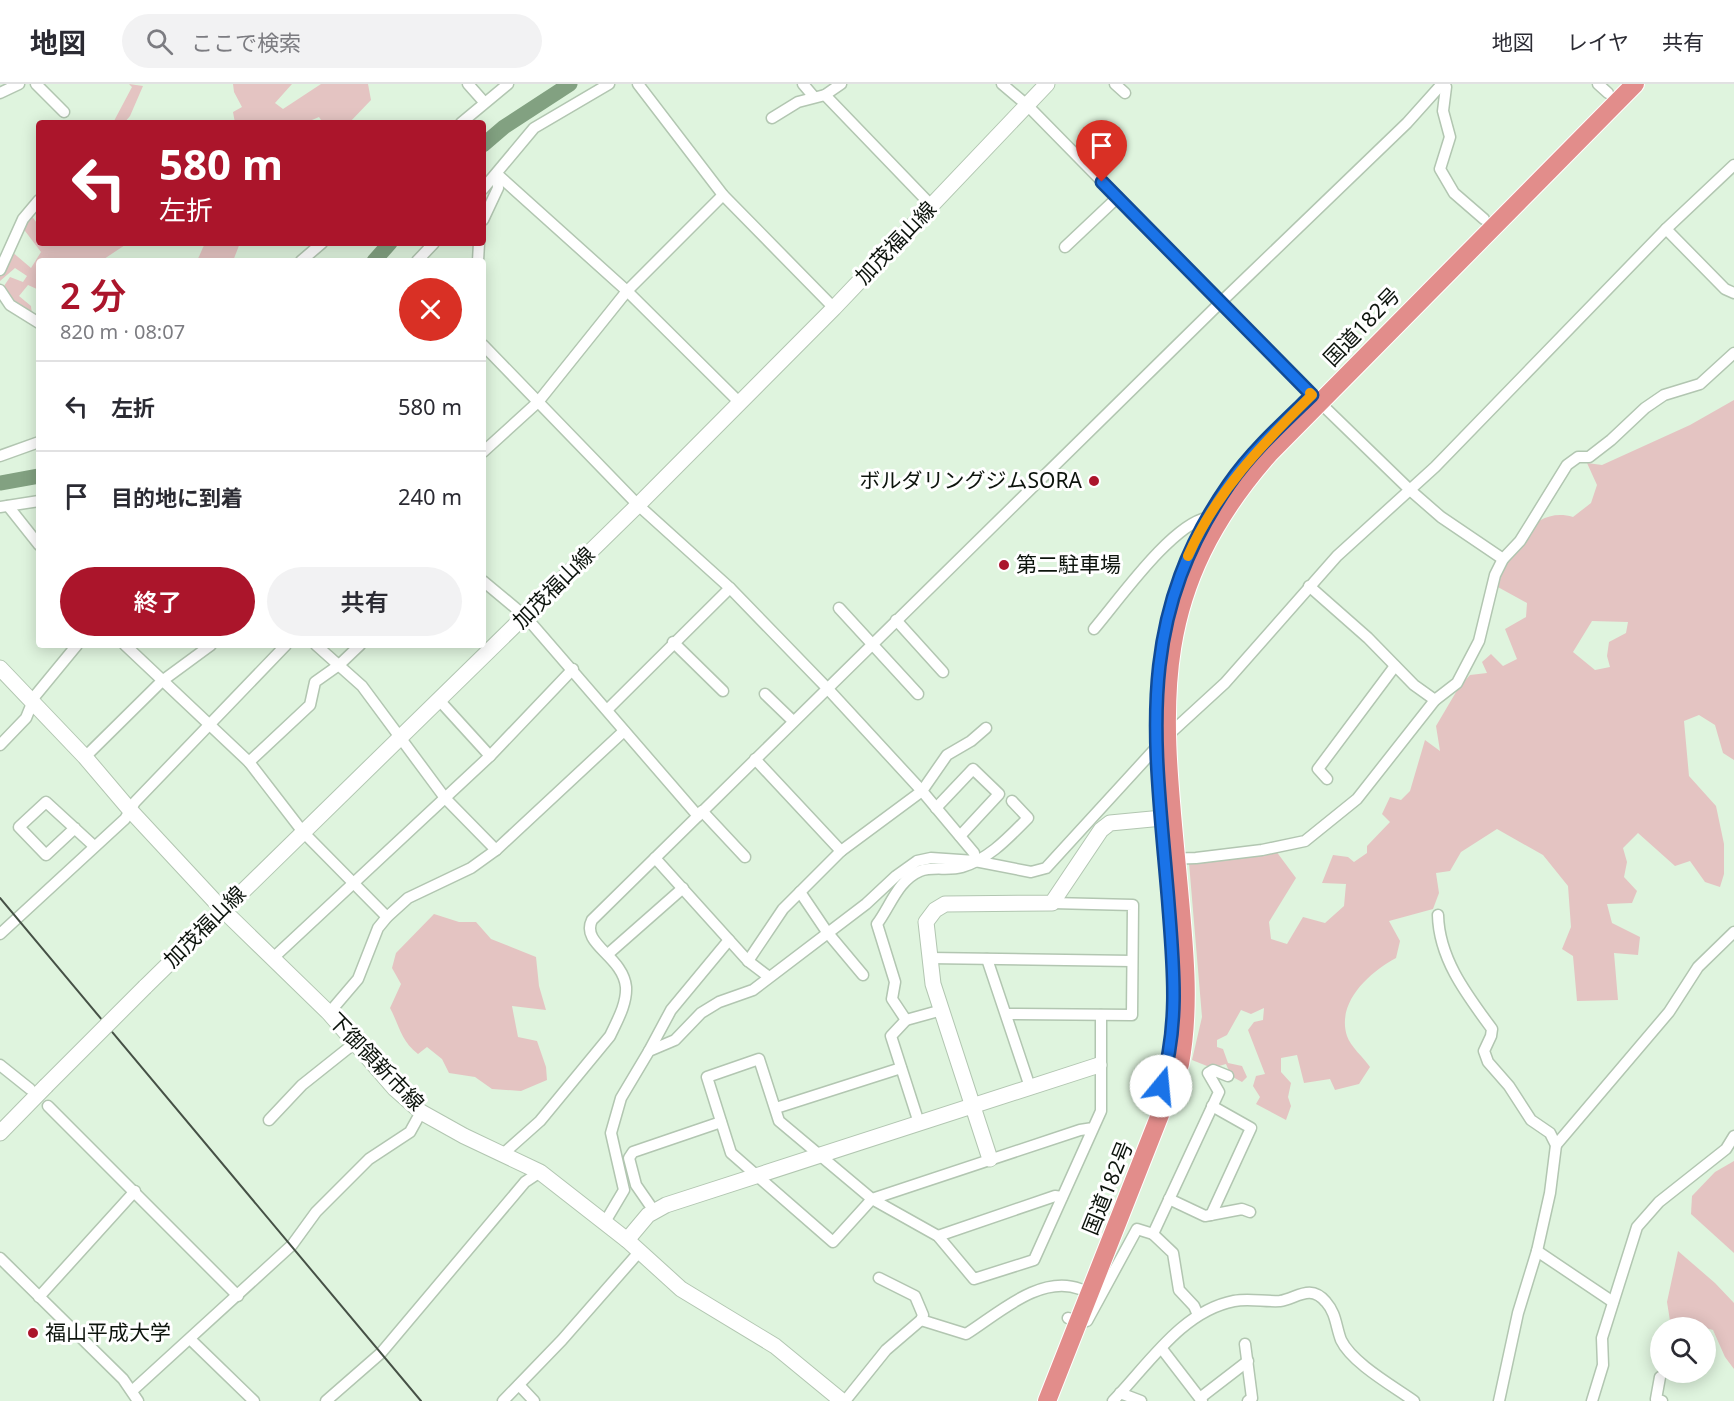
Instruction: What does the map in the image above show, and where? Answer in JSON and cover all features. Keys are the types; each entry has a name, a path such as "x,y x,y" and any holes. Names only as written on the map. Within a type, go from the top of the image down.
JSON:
{"highway":[{"name":"国道182号","path":"1035,1401 1073,1320 1180,1064 1185,1038 1186,991 1160,744 1158,664 1167,613 1179,576 1207,518 1230,483 1256,451 1316,399 1635,84"},
{"name":"国道182号","path":"1160,744 1170,652 1190,577 1204,545 1244,482 1316,399 1608,87"},
{"name":"国道182号","path":"1047,1401 1073,1320 1080,1289 1161,1086 1169,1059 1176,990 1171,859"}],"main road":[{"name":"加茂福山線","path":"0,1133 222,909 525,616 834,308 1047,84"},
{"name":"下御領新市線","path":"0,668 85,757 130,810 222,909 328,1013 356,1042 395,1089 421,1112 464,1136 540,1172 627,1240 681,1289 775,1346 844,1401"},
{"path":"990,1159 933,984 926,922 935,910 945,904 1052,903 1101,830 1110,823 1167,818"},
{"path":"627,1240 654,1211 1099,1065"}],"street":[{"path":"0,93 19,84"},
{"path":"36,84 64,112"},
{"path":"468,84 484,102"},
{"path":"464,120 508,84"},
{"path":"486,186 516,146 534,128 609,84"},
{"path":"638,84 723,195 834,308"},
{"path":"803,84 814,97"},
{"path":"772,118 798,102 825,95 841,84"},
{"path":"1002,84 1027,105 1316,399 1410,490 1441,517 1503,559"},
{"path":"1115,84 1125,93"},
{"path":"504,1153 540,1121 610,1036 625,999 624,978 608,954 589,936 588,928 592,920 872,643 1407,123 1442,84 1446,87 1443,111 1450,137 1440,169 1454,193 1484,219"},
{"path":"825,95 932,205"},
{"path":"649,1051 675,1040 701,1013 719,1002 753,990 866,904 916,861 931,858 975,861 1031,873 1046,868 1082,832 1119,786 1225,683 1337,556 1410,490 1666,229 1734,165"},
{"path":"486,214 498,188 496,174"},
{"path":"496,174 627,291 739,402"},
{"path":"486,449 538,402 627,291 723,195"},
{"path":"1065,247 1118,197"},
{"path":"0,270 23,219 36,204"},
{"path":"1666,229 1725,289 1734,293"},
{"path":"305,258 319,246"},
{"path":"0,290 10,304 36,321"},
{"path":"486,348 638,504 730,588 827,688 922,791 974,853 975,861"},
{"path":"1171,859 1262,850 1305,841 1357,799 1435,700 1457,683 1479,641 1488,595 1503,559 1520,541 1567,465 1578,457 1589,457 1645,408 1664,395 1700,384 1734,353"},
{"path":"0,456 36,443"},
{"path":"4,507 36,502"},
{"path":"4,507 36,542"},
{"path":"1094,629 1154,557 1194,520 1207,518"},
{"path":"486,584 525,616 624,731 700,813 745,857"},
{"path":"1309,586 1414,686 1435,700"},
{"path":"607,710 673,642 730,588"},
{"path":"839,608 918,694"},
{"path":"896,620 943,672"},
{"path":"673,642 723,691"},
{"path":"0,745 26,718 33,701 75,648"},
{"path":"128,648 249,762 303,832 387,916"},
{"path":"85,757 162,681 207,648"},
{"path":"0,934 125,819 130,810 208,724 258,677 283,648"},
{"path":"319,648 362,686 446,798 496,850"},
{"path":"249,762 310,705 315,682 339,665 357,648"},
{"path":"1327,779 1318,769 1395,666"},
{"path":"272,959 490,756 573,669"},
{"path":"765,694 793,722"},
{"path":"439,700 490,756"},
{"path":"748,961 783,909 842,851 922,791 947,754 971,741 986,728"},
{"path":"328,1013 358,979 378,928 387,916 408,898 471,868 496,850 624,731"},
{"path":"755,759 842,851"},
{"path":"936,808 973,769 999,794 960,836"},
{"path":"906,1020 892,999 895,982 877,924 889,908 898,887 920,871 961,868 986,858 1029,818 1012,801"},
{"path":"75,828 46,855 19,827 46,802 75,828 94,846"},
{"path":"656,858 748,961 769,977"},
{"path":"608,954 683,888"},
{"path":"801,892 828,932 863,975"},
{"path":"1007,1014 1132,1015 1133,905 1052,903"},
{"path":"1437,915 1438,935 1461,987 1492,1029 1484,1051 1488,1062 1509,1086 1531,1120 1550,1133 1556,1145"},
{"path":"1499,1401 1518,1313 1538,1251 1550,1193 1556,1145 1669,1012 1698,967 1734,932"},
{"path":"605,1222 624,1190 611,1133 621,1098 671,1010 729,940"},
{"path":"929,958 1132,961"},
{"path":"987,959 1030,1087"},
{"path":"919,1123 891,1036 906,1020 942,1010"},
{"path":"1093,1128 1080,1130 872,1199 833,1242 731,1153 707,1077 759,1059 779,1121 872,1199 938,1236 974,1279 1034,1260 1062,1197 1093,1128 1101,1110 1099,1065 1101,1015"},
{"path":"269,1120 302,1085 356,1042"},
{"path":"0,1065 30,1089"},
{"path":"776,1108 901,1068"},
{"path":"1153,1234 1219,1092 1208,1073 1213,1070 1228,1076"},
{"path":"48,1106 238,1296"},
{"path":"1211,1215 1251,1128 1212,1106"},
{"path":"132,1390 292,1245 316,1212 369,1159 410,1132 421,1112"},
{"path":"654,1211 636,1185 629,1158 633,1152 721,1122"},
{"path":"1592,1401 1603,1365 1602,1338 1630,1246 1646,1214 1726,1149 1734,1136"},
{"path":"326,1401 381,1353 525,1182 540,1172"},
{"path":"39,1298 135,1191"},
{"path":"938,1236 1055,1196 1062,1197"},
{"path":"1169,1199 1205,1216 1242,1209 1250,1212"},
{"path":"1073,1320 1087,1321 1137,1229 1153,1234 1173,1253 1179,1290 1194,1306 1198,1315"},
{"path":"503,1401 640,1251"},
{"path":"1538,1251 1613,1302"},
{"path":"0,1258 123,1379 138,1401"},
{"path":"844,1401 886,1350 921,1320 923,1315 915,1296 879,1278"},
{"path":"921,1320 966,1334 1039,1288 1072,1286 1080,1289"},
{"path":"1117,1397 1198,1315 1234,1301 1283,1301 1299,1293 1314,1294 1326,1301 1336,1320 1341,1340 1353,1356 1414,1401"},
{"path":"190,1339 254,1401"},
{"path":"1245,1344 1252,1398 1248,1401"},
{"path":"1162,1349 1201,1400 1248,1361"},
{"path":"1659,1383 1656,1399 1662,1401"},
{"path":"519,1384 534,1401"},
{"path":"1117,1397 1141,1401"}],"shaded area":[{"path":"129,84 143,86 130,116 127,120 115,120 132,87"},
{"path":"233,84 292,84 275,103 283,109 321,84 368,84 371,100 352,120 321,120 319,117 312,120 234,120 233,112 242,107 234,92"},
{"path":"31,215 36,222 36,245 22,227"},
{"path":"36,246 124,246 106,258 37,258 41,252"},
{"path":"204,246 239,246 234,258 198,258"},
{"path":"11,251 31,268 36,260 36,289 28,285 19,296 31,306 32,314 12,303 2,289 10,277 23,282 27,276 15,268 0,281 0,274"},
{"path":"1734,400 1734,760 1723,753 1715,725 1699,715 1684,721 1689,776 1716,806 1724,844 1724,874 1720,887 1705,882 1690,861 1675,866 1638,833 1623,848 1627,862 1624,877 1637,891 1632,903 1607,904 1612,923 1640,937 1638,955 1614,953 1618,1000 1577,1001 1573,956 1562,949 1571,927 1568,886 1543,855 1497,829 1461,852 1450,871 1436,873 1439,893 1433,909 1389,921 1400,941 1396,958 1366,980 1346,1011 1347,1036 1370,1067 1359,1084 1335,1090 1330,1079 1304,1083 1297,1055 1281,1058 1281,1072 1291,1083 1288,1097 1291,1106 1286,1120 1256,1104 1260,1097 1253,1086 1256,1076 1265,1074 1248,1030 1254,1022 1263,1020 1264,1008 1251,1014 1241,1010 1227,1035 1217,1040 1217,1047 1223,1049 1228,1063 1242,1066 1247,1077 1242,1082 1231,1076 1226,1064 1212,1068 1192,1060 1202,1017 1189,863 1273,847 1296,878 1269,922 1271,939 1287,944 1303,917 1325,923 1344,906 1346,884 1322,883 1333,855 1348,857 1354,862 1367,853 1367,846 1390,822 1382,814 1390,797 1401,800 1410,791 1425,740 1440,751 1436,726 1459,687 1470,675 1487,673 1482,662 1491,654 1503,666 1517,659 1505,629 1526,617 1527,603 1496,586 1515,547 1534,525 1545,518 1558,515 1573,517 1591,503 1597,485 1587,463 1602,465 1690,425","holes":["1592,621 1628,622 1626,633 1609,642 1607,656 1610,667 1595,670 1573,652"]},
{"path":"434,914 459,922 476,922 491,939 536,957 539,986 546,1010 512,1006 518,1037 537,1041 546,1067 547,1080 521,1091 492,1089 475,1077 449,1073 442,1059 427,1047 418,1054 408,1044 390,1008 401,984 392,968 396,953"},
{"path":"1734,1161 1734,1253 1691,1214 1692,1196 1715,1172"},
{"path":"1678,1251 1734,1303 1734,1369 1725,1357 1716,1337 1716,1317 1669,1317 1667,1302"}],"waterway":[{"path":"486,142 504,127 570,84"},
{"path":"377,258 387,246"},
{"path":"0,483 36,477"}],"railway":[{"path":"0,898 421,1401"}],"slow traffic":[{"path":"1188,556 1207,518 1230,483 1256,451 1312,395 1310,393"}],"place":[{"name":"ボルダリングジムSORA","path":"1094,481"},
{"name":"第二駐車場","path":"1004,565"},
{"name":"福山平成大学","path":"33,1333"}],"route":[{"path":"1102,182 1312,395 1256,451 1230,483 1194,543 1179,576 1167,613 1159,652 1155,699 1156,750 1176,990 1174,1033 1161,1086"}]}
